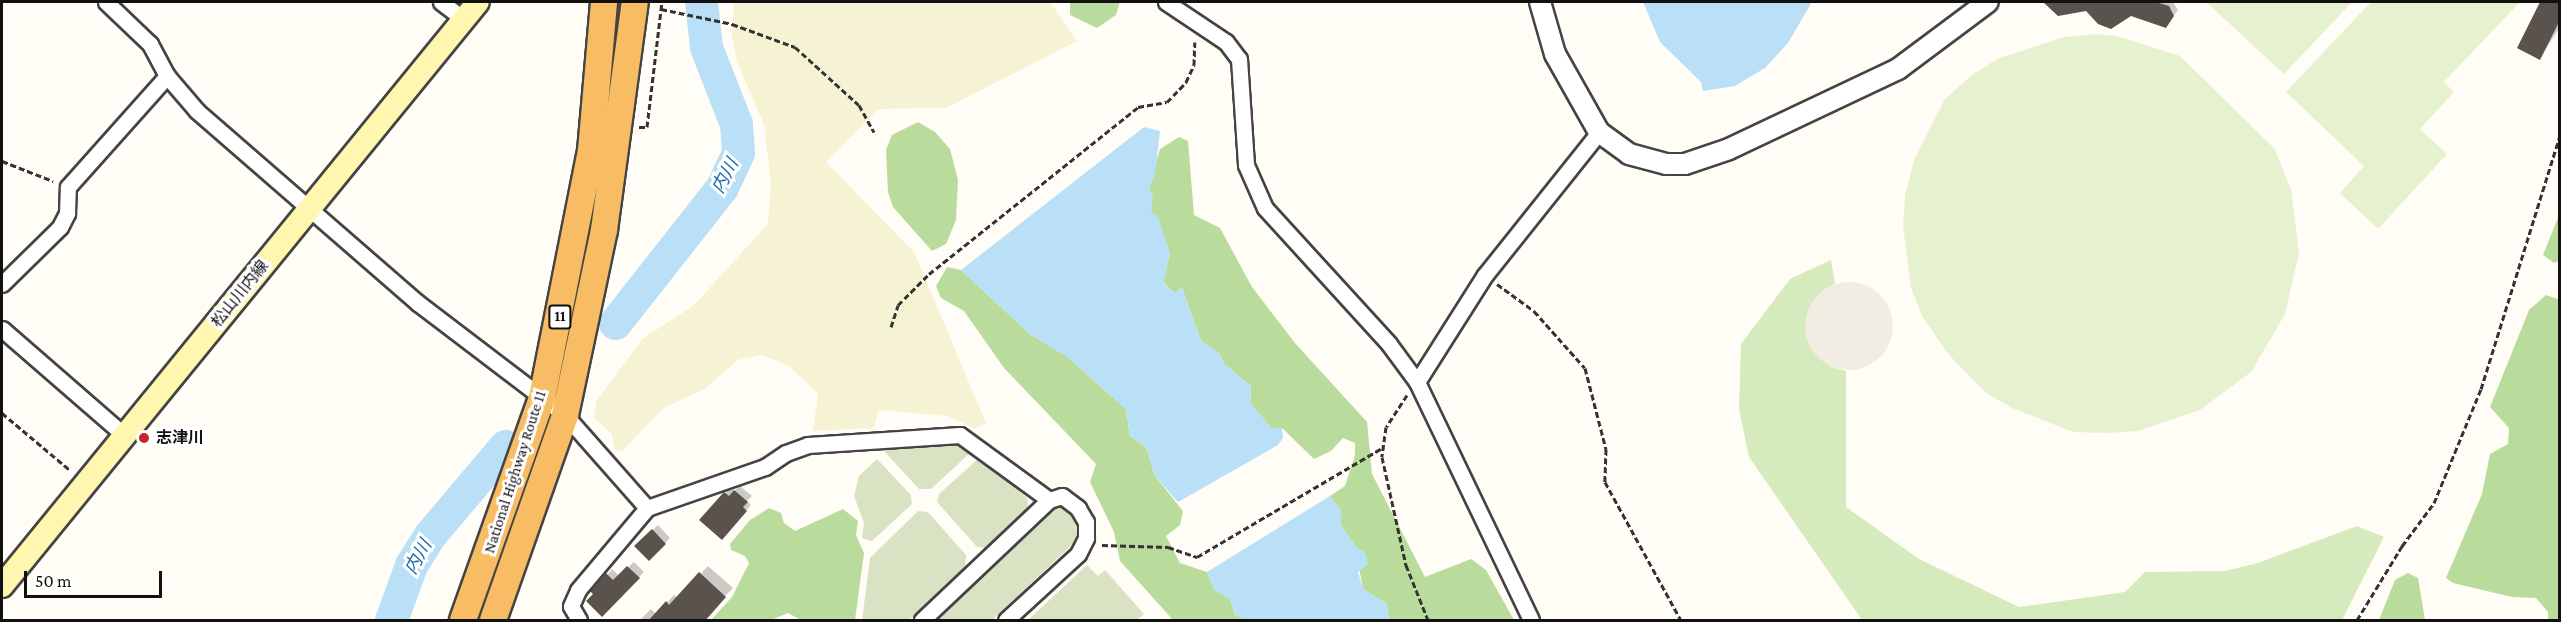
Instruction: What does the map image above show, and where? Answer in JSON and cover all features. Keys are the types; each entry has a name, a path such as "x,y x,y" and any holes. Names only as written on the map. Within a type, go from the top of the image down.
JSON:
{"highway":[{"name":"National Highway Route 11","path":"463,621 542,398 591,151 604,2"},
{"name":"National Highway Route 11","path":"493,621 565,415 604,230 620,126 635,2"}],"main road":[{"name":"松山川内線","path":"2,586 470,10"}],"street":[{"path":"106,2 150,44 167,76 197,111 418,303 565,415 647,508"},
{"path":"441,2 470,10"},
{"path":"1166,2 1226,42 1239,59 1246,165 1265,208 1389,344 1417,382 1531,621"},
{"path":"1540,2 1555,54 1599,132 1612,145 1645,160 1685,164 1705,158 1898,69 1988,2"},
{"path":"2,284 60,227 67,213 68,187 167,76"},
{"path":"1417,382 1485,275 1599,132"},
{"path":"2,329 125,436"},
{"path":"579,621 571,606 578,590 647,508 765,468 786,453 808,445 960,435 1049,500"},
{"path":"922,621 1049,500 1062,496 1078,508 1086,522 1083,544 1078,554 1006,621"}],"path":[{"path":"620,126 647,127 662,2"},
{"path":"661,9 732,24 795,47 859,105 874,132"},
{"path":"891,327 898,305 938,267 1138,107 1167,102 1186,82 1194,65 1196,22"},
{"path":"2357,621 2402,546 2434,503 2481,389 2559,135"},
{"path":"2,161 68,187"},
{"path":"1485,275 1534,311 1585,368 1606,449 1605,482 1681,621"},
{"path":"1417,382 1386,427 1384,447 1406,565 1428,621"},
{"path":"2,412 86,484"},
{"path":"1083,544 1168,547 1197,557 1384,447"}],"shaded area":[{"path":"734,2 1050,2 1077,41 946,108 878,109 826,162 914,252 986,423 975,429 948,416 879,410 874,428 813,431 818,394 788,365 762,355 738,360 706,388 664,408 622,451 615,450 611,433 594,418 597,400 642,339 693,306 768,224 771,183 764,125 737,62 732,35"},
{"path":"1849,282 1874,289 1886,301 1893,326 1886,351 1874,363 1849,370 1824,363 1812,351 1805,326 1812,301 1824,289"}],"green space":[{"path":"1070,2 1120,2 1116,15 1097,28 1070,15"},
{"path":"2206,2 2352,2 2284,74"},
{"path":"2371,2 2520,2 2444,82 2454,92 2420,129 2447,154 2378,229 2340,193 2364,166 2286,92"},
{"path":"2096,34 2117,36 2180,56 2274,148 2291,189 2299,253 2285,314 2251,372 2200,410 2138,431 2073,432 2012,408 1986,393 1948,354 1922,316 1911,288 1903,226 1905,195 1914,160 1945,99 1972,75 1997,59 2064,37"},
{"path":"918,122 935,132 950,149 958,180 956,220 946,244 932,251 893,207 888,192 886,150 892,135"},
{"path":"1179,137 1188,141 1194,215 1220,228 1252,287 1295,343 1367,422 1372,474 1425,577 1471,559 1486,570 1514,620 1389,620 1387,604 1363,589 1355,546 1341,525 1341,511 1330,496 1345,486 1355,455 1355,443 1343,438 1331,451 1314,459 1282,428 1271,428 1250,403 1251,386 1224,364 1219,353 1201,341 1182,288 1174,293 1163,282 1170,253 1151,211 1149,187 1160,149"},
{"path":"2559,215 2559,261 2554,263 2543,255"},
{"path":"1831,260 1835,284 1831,285 1831,367 1846,371 1846,507 1919,559 2019,607 2125,592 2145,572 2225,571 2258,563 2357,526 2384,537 2342,620 1862,620 1749,457 1739,409 1741,344 1790,279"},
{"path":"947,267 961,270 1031,335 1065,355 1126,409 1130,436 1146,447 1155,476 1183,511 1180,525 1166,536 1180,563 1207,572 1214,589 1230,599 1235,615 1248,620 1173,620 1120,561 1114,532 1090,482 1096,464 1004,368 964,311 941,298 936,286"},
{"path":"2546,295 2560,300 2559,620 2548,620 2548,612 2536,598 2512,597 2453,583 2446,578 2482,494 2490,454 2508,444 2509,428 2490,407 2529,310"},
{"path":"952,442 962,445 970,453 931,489 919,489 883,450"},
{"path":"877,459 911,495 912,504 872,541 862,538 864,523 854,496 859,476"},
{"path":"977,460 984,460 1027,498 1029,509 986,548 977,547 937,502 939,494"},
{"path":"1059,501 1079,520 1080,534 1075,542 992,620 931,620"},
{"path":"769,508 781,513 784,523 795,531 843,509 858,521 856,535 864,553 855,620 801,620 788,613 771,620 711,620 732,597 749,563 745,556 731,550 730,544 750,520"},
{"path":"918,511 928,512 966,555 965,567 909,620 862,620 870,558"},
{"path":"1087,565 1098,576 1105,570 1144,614 1137,620 1028,620"},
{"path":"2408,573 2418,578 2425,620 2379,620 2395,580"}],"water":[{"path":"1643,2 1812,2 1788,43 1765,68 1735,86 1703,91 1701,82 1660,42"},
{"path":"1144,127 1160,131 1155,175 1149,187 1153,196 1151,211 1158,217 1170,253 1163,283 1174,293 1182,288 1201,341 1219,353 1224,364 1251,386 1250,403 1271,428 1282,428 1283,438 1278,445 1178,502 1155,476 1146,447 1130,436 1126,409 1065,355 1031,335 961,270"},
{"path":"1330,496 1341,511 1341,525 1355,546 1365,552 1368,564 1358,572 1363,589 1387,604 1389,620 1248,620 1235,615 1230,599 1214,589 1207,572"}],"building":[{"path":"2043,2 2156,2 2169,6 2174,16 2166,28 2131,16 2111,29 2098,24 2086,11 2058,16"},
{"path":"2540,2 2559,2 2559,22 2540,60 2517,48"},
{"path":"734,490 748,502 743,507 747,511 722,540 699,520 724,492 729,496"},
{"path":"652,529 666,544 649,561 634,546"},
{"path":"627,566 640,578 602,617 586,601 593,594 590,591 606,573 613,580"},
{"path":"699,572 726,597 705,621 648,621 666,601 669,605"}],"waterway":[{"name":"内川","path":"615,323 722,187 738,152 736,124 706,47 701,2"},
{"name":"内川","path":"391,620 411,565 429,536 505,446"}],"place":[{"name":"志津川","path":"144,438"}]}
